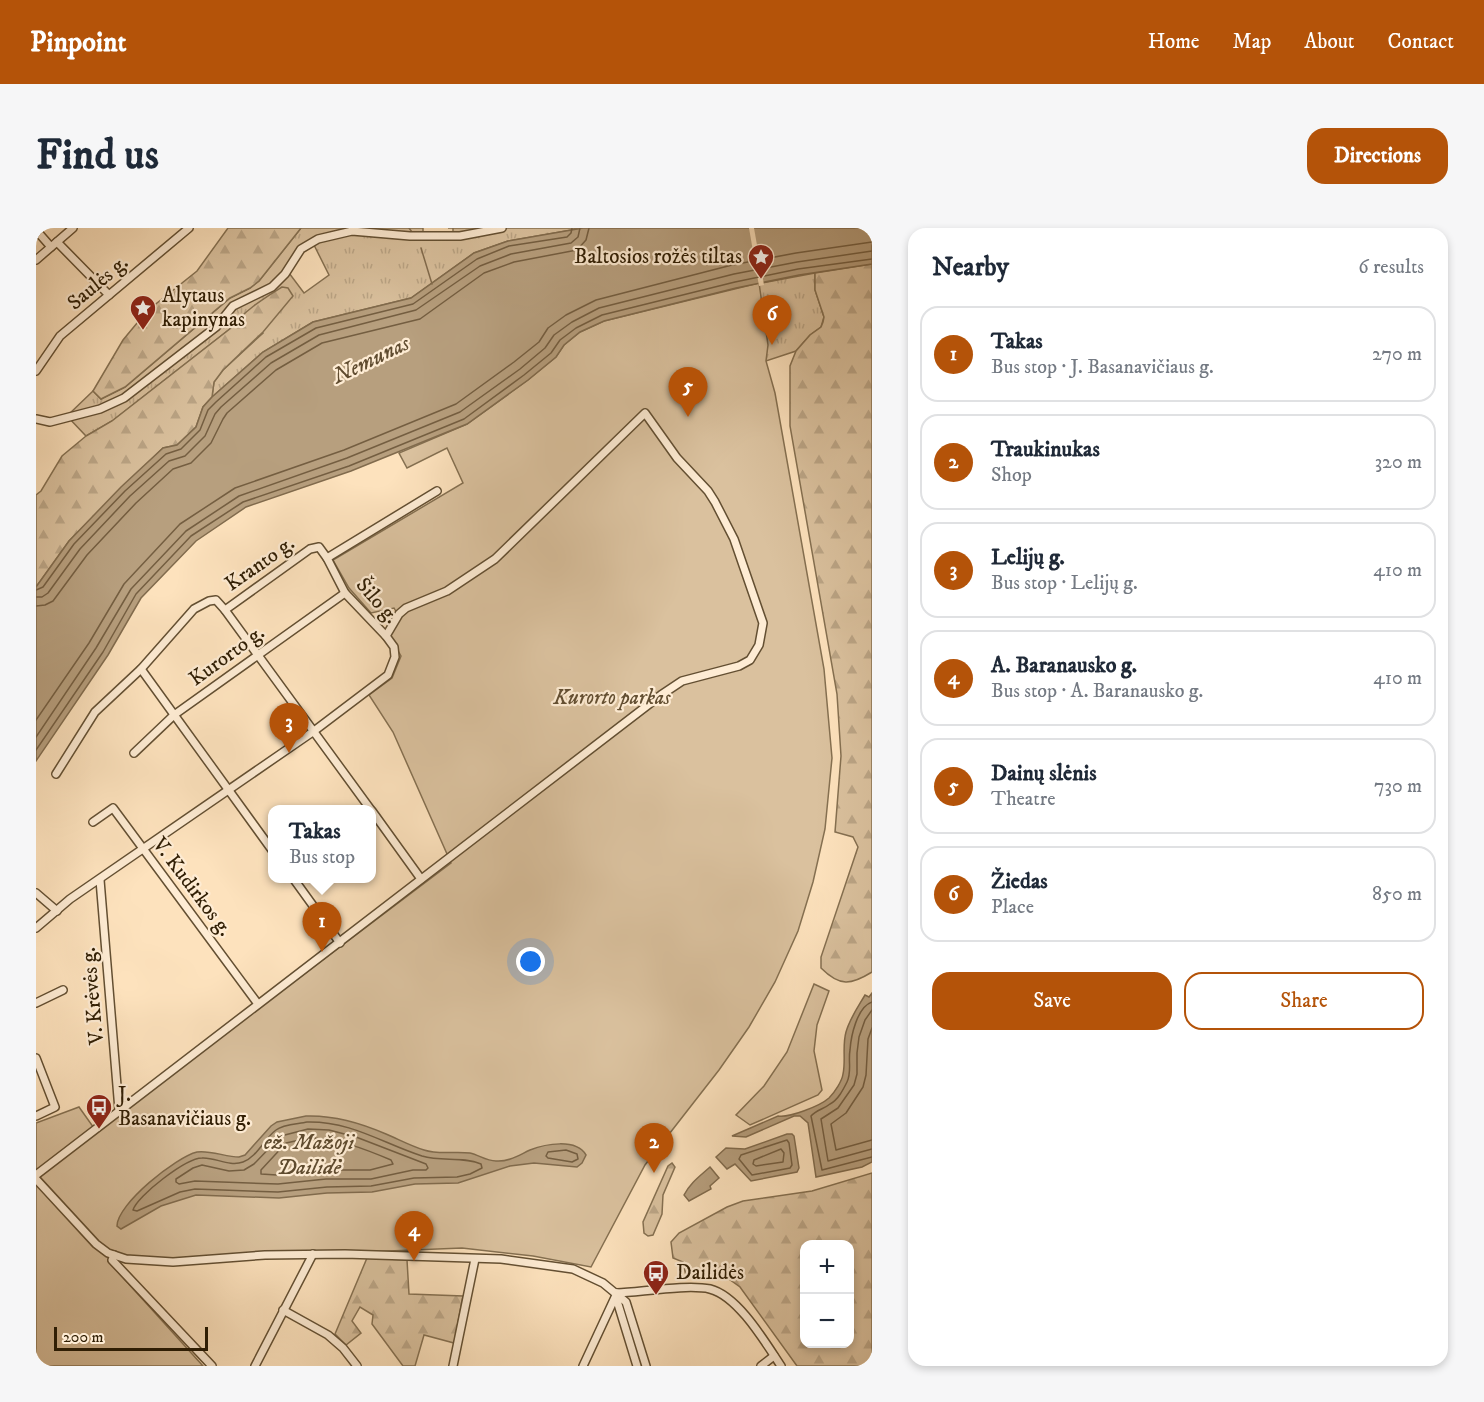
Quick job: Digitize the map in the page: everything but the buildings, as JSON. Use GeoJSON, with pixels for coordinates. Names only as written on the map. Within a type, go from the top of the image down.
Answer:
{"type":"FeatureCollection","features":[{"type":"Feature","properties":{"kind":"street"},"geometry":{"type":"LineString","coordinates":[[36,260],[73,228]]}},
{"type":"Feature","properties":{"kind":"street","name":"Saulės g."},"geometry":{"type":"LineString","coordinates":[[36,371],[55,341],[189,228]]}},
{"type":"Feature","properties":{"kind":"street"},"geometry":{"type":"LineString","coordinates":[[36,419],[50,422],[100,409],[124,398],[216,327],[233,306],[272,287],[285,274],[301,249],[318,239],[352,231],[410,236],[460,236],[502,228]]}},
{"type":"Feature","properties":{"kind":"street"},"geometry":{"type":"LineString","coordinates":[[36,230],[109,295]]}},
{"type":"Feature","properties":{"kind":"street"},"geometry":{"type":"LineString","coordinates":[[386,636],[399,614],[406,608],[447,591],[495,559],[645,412],[677,459],[708,491],[715,502],[734,539],[763,623],[759,645],[750,660],[739,666],[682,681],[661,695],[119,1110],[36,1177],[96,1244],[108,1253],[138,1260],[173,1262],[313,1254],[501,1259],[573,1269],[603,1283],[626,1302],[646,1366]]}},
{"type":"Feature","properties":{"kind":"street","name":"Kranto g."},"geometry":{"type":"LineString","coordinates":[[56,774],[95,712],[141,669],[194,609],[216,600],[225,610],[310,549],[319,547],[327,558],[437,491]]}},
{"type":"Feature","properties":{"kind":"street","name":"Šilo g."},"geometry":{"type":"LineString","coordinates":[[314,732],[383,680],[392,667],[395,657],[394,647],[345,592],[327,558]]}},
{"type":"Feature","properties":{"kind":"street","name":"Kurorto g."},"geometry":{"type":"LineString","coordinates":[[134,753],[174,715],[345,592]]}},
{"type":"Feature","properties":{"kind":"street"},"geometry":{"type":"LineString","coordinates":[[225,610],[367,805]]}},
{"type":"Feature","properties":{"kind":"street"},"geometry":{"type":"LineString","coordinates":[[141,669],[268,843]]}},
{"type":"Feature","properties":{"kind":"street"},"geometry":{"type":"LineString","coordinates":[[36,928],[70,899],[314,732]]}},
{"type":"Feature","properties":{"kind":"street","name":"V. Kudirkos g."},"geometry":{"type":"LineString","coordinates":[[93,822],[113,808],[258,1004]]}},
{"type":"Feature","properties":{"kind":"street"},"geometry":{"type":"LineString","coordinates":[[376,817],[421,879]]}},
{"type":"Feature","properties":{"kind":"street","name":"V. Krėvės g."},"geometry":{"type":"LineString","coordinates":[[100,880],[119,1110]]}},
{"type":"Feature","properties":{"kind":"street"},"geometry":{"type":"LineString","coordinates":[[296,883],[340,942]]}},
{"type":"Feature","properties":{"kind":"street"},"geometry":{"type":"LineString","coordinates":[[36,893],[57,911]]}},
{"type":"Feature","properties":{"kind":"street"},"geometry":{"type":"LineString","coordinates":[[36,1003],[63,990]]}},
{"type":"Feature","properties":{"kind":"street"},"geometry":{"type":"LineString","coordinates":[[36,1058],[54,1107],[36,1116]]}},
{"type":"Feature","properties":{"kind":"street"},"geometry":{"type":"LineString","coordinates":[[255,1366],[313,1254]]}},
{"type":"Feature","properties":{"kind":"street"},"geometry":{"type":"LineString","coordinates":[[114,1255],[112,1260],[212,1366]]}},
{"type":"Feature","properties":{"kind":"street"},"geometry":{"type":"LineString","coordinates":[[453,1366],[476,1259]]}},
{"type":"Feature","properties":{"kind":"street"},"geometry":{"type":"LineString","coordinates":[[617,1293],[692,1288],[709,1289],[719,1293],[737,1305],[781,1366]]}},
{"type":"Feature","properties":{"kind":"street"},"geometry":{"type":"LineString","coordinates":[[583,1366],[617,1293]]}},
{"type":"Feature","properties":{"kind":"street"},"geometry":{"type":"LineString","coordinates":[[617,1293],[618,1304],[637,1366]]}},
{"type":"Feature","properties":{"kind":"street"},"geometry":{"type":"LineString","coordinates":[[283,1310],[328,1335],[343,1348],[357,1366]]}},
{"type":"Feature","properties":{"kind":"street"},"geometry":{"type":"LineString","coordinates":[[761,1366],[774,1356]]}},
{"type":"Feature","properties":{"kind":"green space"},"geometry":{"type":"Polygon","coordinates":[[[228,228],[301,228],[259,281],[230,298],[125,387],[101,399],[93,391],[123,340],[147,311],[197,271],[228,228]]]}},
{"type":"Feature","properties":{"kind":"green space"},"geometry":{"type":"Polygon","coordinates":[[[301,228],[423,228],[423,232],[453,233],[453,228],[583,228],[508,241],[474,253],[411,298],[313,322],[263,352],[212,397],[214,382],[223,370],[263,333],[239,318],[231,328],[112,421],[86,436],[67,416],[93,391],[101,399],[125,387],[230,298],[259,281],[301,228]],[[314,245],[300,255],[289,273],[304,293],[329,275],[314,245]]]}},
{"type":"Feature","properties":{"kind":"green space"},"geometry":{"type":"Polygon","coordinates":[[[872,264],[872,972],[858,980],[846,982],[834,978],[821,968],[821,957],[858,847],[853,837],[835,832],[841,756],[837,694],[790,426],[790,366],[796,351],[810,335],[821,327],[823,322],[824,317],[815,290],[815,273],[872,264]]]}},
{"type":"Feature","properties":{"kind":"green space"},"geometry":{"type":"Polygon","coordinates":[[[815,273],[815,290],[824,317],[821,327],[810,335],[796,351],[766,361],[686,301],[736,288],[815,273]]]}},
{"type":"Feature","properties":{"kind":"green space","name":"Kurorto parkas"},"geometry":{"type":"Polygon","coordinates":[[[759,283],[768,345],[766,361],[775,393],[824,669],[832,758],[825,829],[813,882],[798,931],[775,982],[749,1027],[719,1070],[645,1165],[591,1267],[533,1256],[462,1248],[168,1260],[116,1254],[108,1261],[203,1366],[36,1366],[36,1123],[79,1107],[96,1131],[451,863],[393,732],[369,695],[392,678],[401,656],[389,635],[398,615],[394,608],[371,613],[349,588],[333,560],[463,483],[447,448],[407,468],[399,453],[467,424],[528,380],[556,357],[564,345],[580,332],[604,321],[759,283]]]}},
{"type":"Feature","properties":{"kind":"green space"},"geometry":{"type":"Polygon","coordinates":[[[282,287],[288,288],[293,296],[263,332],[223,370],[214,382],[212,397],[203,407],[196,427],[177,445],[163,448],[69,541],[36,587],[36,495],[41,491],[62,456],[86,436],[112,421],[231,328],[255,305],[282,287]]]}},
{"type":"Feature","properties":{"kind":"green space"},"geometry":{"type":"Polygon","coordinates":[[[814,984],[829,991],[817,1025],[814,1051],[822,1090],[818,1095],[750,1125],[736,1115],[764,1086],[787,1052],[814,984]]]}},
{"type":"Feature","properties":{"kind":"green space"},"geometry":{"type":"Polygon","coordinates":[[[672,1163],[675,1167],[663,1195],[662,1214],[653,1235],[648,1236],[644,1233],[643,1222],[668,1166],[672,1163]]]}},
{"type":"Feature","properties":{"kind":"green space"},"geometry":{"type":"Polygon","coordinates":[[[872,1173],[872,1366],[797,1366],[740,1287],[726,1277],[686,1276],[683,1262],[673,1258],[671,1242],[679,1233],[743,1201],[812,1191],[872,1173]]]}},
{"type":"Feature","properties":{"kind":"green space"},"geometry":{"type":"Polygon","coordinates":[[[367,1258],[407,1260],[409,1294],[463,1296],[454,1343],[424,1335],[415,1366],[403,1366],[372,1324],[373,1315],[360,1307],[352,1321],[361,1333],[346,1345],[335,1334],[367,1258]]]}},
{"type":"Feature","properties":{"kind":"water","name":"Nemunas"},"geometry":{"type":"Polygon","coordinates":[[[583,228],[872,228],[872,264],[799,275],[736,288],[604,321],[580,332],[564,345],[556,357],[528,380],[467,424],[351,471],[246,507],[196,541],[141,598],[108,655],[36,761],[36,587],[69,541],[121,487],[163,448],[177,445],[196,427],[203,407],[212,397],[263,352],[313,322],[411,298],[474,253],[508,241],[583,228]]]}},
{"type":"Feature","properties":{"kind":"water"},"geometry":{"type":"Polygon","coordinates":[[[872,993],[872,1162],[862,1167],[816,1177],[808,1123],[800,1116],[794,1116],[746,1137],[732,1136],[778,1116],[804,1111],[829,1098],[842,1077],[845,1037],[850,1022],[865,995],[869,997],[872,993]]]}},
{"type":"Feature","properties":{"kind":"water","name":"ež. Mažoji Dailidė"},"geometry":{"type":"Polygon","coordinates":[[[306,1116],[337,1118],[377,1130],[414,1147],[441,1153],[470,1153],[492,1161],[514,1158],[530,1150],[552,1144],[575,1146],[586,1155],[577,1167],[534,1163],[510,1166],[458,1183],[415,1184],[372,1192],[327,1193],[279,1198],[196,1195],[161,1206],[121,1229],[117,1226],[120,1217],[137,1194],[162,1172],[188,1156],[197,1152],[234,1157],[245,1155],[277,1122],[306,1116]]]}},
{"type":"Feature","properties":{"kind":"water"},"geometry":{"type":"Polygon","coordinates":[[[787,1134],[794,1136],[799,1168],[797,1172],[751,1181],[735,1164],[727,1169],[716,1157],[726,1148],[745,1149],[787,1134]]]}},
{"type":"Feature","properties":{"kind":"water"},"geometry":{"type":"Polygon","coordinates":[[[710,1167],[719,1178],[710,1186],[711,1189],[689,1201],[684,1195],[686,1191],[710,1167]]]}},
{"type":"Feature","properties":{"kind":"pier"},"geometry":{"type":"Polygon","coordinates":[[[749,228],[754,228],[764,285],[759,286],[749,228]]]}},
{"type":"Feature","properties":{"kind":"waterway"},"geometry":{"type":"LineString","coordinates":[[409,228],[412,232]]}},
{"type":"Feature","properties":{"kind":"waterway"},"geometry":{"type":"LineString","coordinates":[[421,248],[432,284]]}},
{"type":"Feature","properties":{"kind":"place","name":"Baltosios rožės tiltas"},"geometry":{"type":"Point","coordinates":[761,280]}},
{"type":"Feature","properties":{"kind":"place","name":"Alytaus kapinynas"},"geometry":{"type":"Point","coordinates":[143,331]}},
{"type":"Feature","properties":{"kind":"place","name":"Žiedas"},"geometry":{"type":"Point","coordinates":[772,345]}},
{"type":"Feature","properties":{"kind":"place","name":"Dainų slėnis"},"geometry":{"type":"Point","coordinates":[688,417]}},
{"type":"Feature","properties":{"kind":"place","name":"Lelijų g."},"geometry":{"type":"Point","coordinates":[289,753]}},
{"type":"Feature","properties":{"kind":"place","name":"Takas"},"geometry":{"type":"Point","coordinates":[322,952]}},
{"type":"Feature","properties":{"kind":"place","name":"J. Basanavičiaus g."},"geometry":{"type":"Point","coordinates":[99,1130]}},
{"type":"Feature","properties":{"kind":"place","name":"Traukinukas"},"geometry":{"type":"Point","coordinates":[654,1173]}},
{"type":"Feature","properties":{"kind":"place","name":"A. Baranausko g."},"geometry":{"type":"Point","coordinates":[414,1261]}},
{"type":"Feature","properties":{"kind":"place","name":"Dailidės"},"geometry":{"type":"Point","coordinates":[656,1296]}}]}
